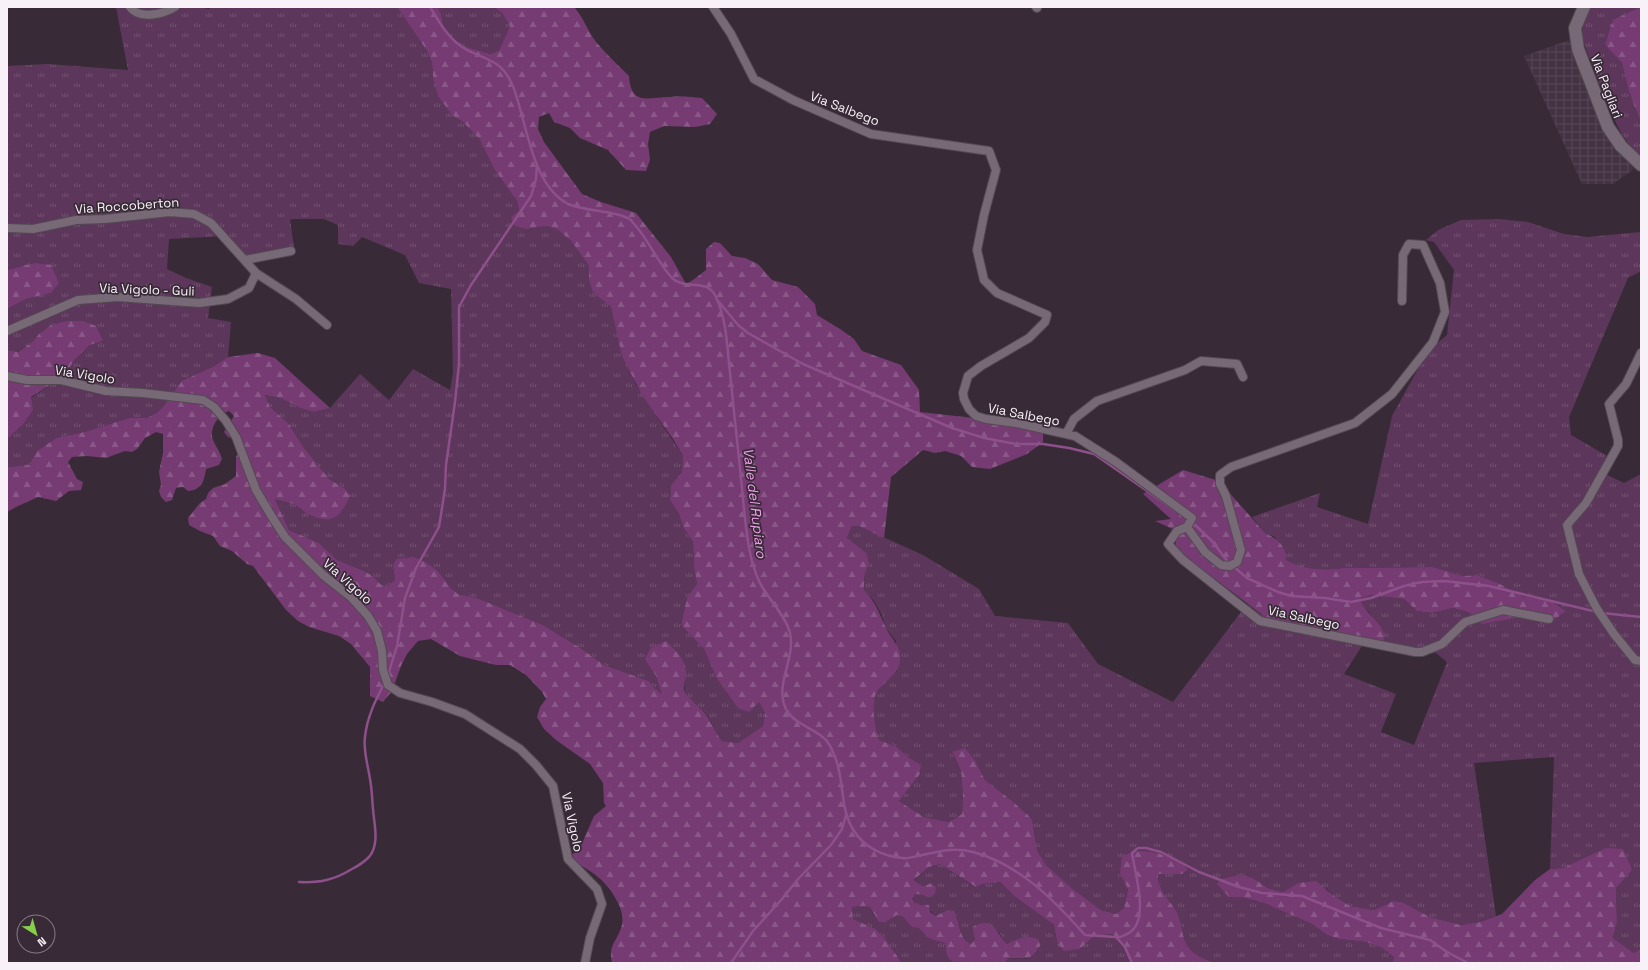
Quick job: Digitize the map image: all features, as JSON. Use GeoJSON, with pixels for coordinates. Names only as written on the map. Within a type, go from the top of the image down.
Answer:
{"type":"FeatureCollection","features":[{"type":"Feature","properties":{"kind":"street"},"geometry":{"type":"LineString","coordinates":[[130,7],[132,11],[145,15],[161,13],[175,7]]}},
{"type":"Feature","properties":{"kind":"street","name":"Via Salbego"},"geometry":{"type":"LineString","coordinates":[[713,7],[731,34],[754,79],[793,100],[871,134],[989,151],[996,170],[977,250],[984,280],[997,293],[1047,315],[1045,322],[1029,338],[981,366],[968,376],[963,393],[964,399],[976,416],[1075,436],[1116,462],[1192,518],[1187,527],[1177,531],[1168,544],[1183,560],[1260,621],[1415,652],[1422,652],[1442,644],[1465,622],[1503,610],[1549,619]]}},
{"type":"Feature","properties":{"kind":"street","name":"Via Pagliari"},"geometry":{"type":"LineString","coordinates":[[1584,7],[1575,28],[1578,49],[1608,127],[1621,146],[1641,165]]}},
{"type":"Feature","properties":{"kind":"street","name":"Via Roccoberton"},"geometry":{"type":"LineString","coordinates":[[7,228],[33,229],[76,220],[105,219],[170,212],[194,214],[211,223],[256,273],[296,299],[327,326]]}},
{"type":"Feature","properties":{"kind":"street"},"geometry":{"type":"LineString","coordinates":[[1187,527],[1205,552],[1221,565],[1234,564],[1241,550],[1228,501],[1220,484],[1220,475],[1231,467],[1355,423],[1392,394],[1433,342],[1445,312],[1440,283],[1423,245],[1409,244],[1403,255],[1402,301]]}},
{"type":"Feature","properties":{"kind":"street"},"geometry":{"type":"LineString","coordinates":[[245,260],[290,251]]}},
{"type":"Feature","properties":{"kind":"street","name":"Via Vigolo - Guli"},"geometry":{"type":"LineString","coordinates":[[7,331],[78,300],[118,297],[199,303],[228,299],[249,288],[256,273]]}},
{"type":"Feature","properties":{"kind":"street"},"geometry":{"type":"LineString","coordinates":[[1641,353],[1626,384],[1609,404],[1618,440],[1618,446],[1586,503],[1567,525],[1579,574],[1597,609],[1635,660],[1641,661]]}},
{"type":"Feature","properties":{"kind":"street"},"geometry":{"type":"LineString","coordinates":[[1066,434],[1074,420],[1097,400],[1185,370],[1201,361],[1237,364],[1243,377]]}},
{"type":"Feature","properties":{"kind":"street","name":"Via Vigolo"},"geometry":{"type":"LineString","coordinates":[[10,377],[27,380],[61,380],[106,391],[143,393],[203,400],[214,407],[226,421],[236,437],[256,490],[285,537],[323,575],[351,597],[368,616],[377,631],[382,650],[383,670],[388,685],[400,693],[432,702],[465,714],[520,749],[536,765],[553,786],[568,859],[575,869],[597,889],[602,904],[590,938],[585,963]]}},
{"type":"Feature","properties":{"kind":"shaded area"},"geometry":{"type":"Polygon","coordinates":[[[1569,40],[1594,107],[1611,141],[1634,169],[1613,184],[1582,184],[1524,56],[1569,40]]]}},
{"type":"Feature","properties":{"kind":"green space"},"geometry":{"type":"Polygon","coordinates":[[[116,7],[197,7],[209,9],[211,7],[397,7],[427,51],[432,63],[433,78],[452,115],[464,123],[480,140],[494,169],[517,201],[519,211],[527,229],[547,226],[558,230],[571,241],[589,266],[589,280],[603,300],[611,307],[616,328],[636,385],[683,456],[682,472],[671,485],[670,500],[679,514],[683,527],[693,542],[694,568],[697,584],[687,597],[681,625],[704,649],[716,677],[759,702],[765,713],[763,726],[738,743],[722,741],[704,711],[687,695],[684,683],[686,674],[646,659],[656,676],[663,695],[654,688],[649,681],[604,665],[579,647],[543,625],[477,598],[458,594],[450,587],[438,571],[426,562],[414,557],[393,567],[395,580],[387,586],[380,584],[373,576],[362,570],[337,560],[319,543],[289,530],[275,499],[294,504],[305,512],[344,488],[329,479],[304,448],[288,423],[270,407],[265,395],[281,398],[300,408],[314,412],[330,408],[360,374],[389,400],[413,369],[450,390],[453,373],[451,289],[419,283],[405,255],[362,237],[353,246],[338,244],[338,225],[324,219],[290,219],[294,247],[249,258],[225,236],[169,239],[167,269],[186,278],[212,287],[208,318],[231,322],[228,357],[214,366],[183,381],[163,407],[147,418],[129,418],[84,432],[56,438],[37,451],[29,465],[7,467],[7,439],[31,398],[65,375],[75,359],[90,345],[103,341],[83,321],[66,321],[51,325],[40,333],[32,342],[17,352],[7,350],[7,309],[26,299],[50,293],[34,263],[7,270],[7,66],[47,64],[128,70],[116,7]]]}},
{"type":"Feature","properties":{"kind":"green space"},"geometry":{"type":"Polygon","coordinates":[[[397,7],[438,7],[444,30],[457,44],[490,54],[499,51],[510,26],[502,13],[494,7],[574,7],[596,42],[629,76],[630,86],[637,96],[648,99],[678,97],[702,98],[717,114],[710,124],[695,127],[664,126],[650,132],[648,144],[650,160],[646,171],[626,170],[608,150],[580,138],[570,128],[554,122],[549,113],[539,117],[538,129],[544,142],[582,194],[601,202],[636,213],[671,257],[686,284],[706,270],[706,249],[714,242],[720,243],[732,256],[745,258],[758,264],[772,280],[798,287],[815,304],[817,315],[854,339],[862,351],[901,365],[919,390],[920,412],[991,420],[1014,417],[1028,419],[1043,431],[1043,442],[1027,454],[990,469],[972,467],[961,456],[945,451],[935,453],[923,450],[891,477],[884,538],[859,526],[852,526],[847,538],[866,553],[869,563],[864,577],[864,590],[876,607],[897,646],[900,657],[900,663],[897,670],[878,690],[874,701],[874,715],[879,740],[896,746],[908,757],[921,765],[920,774],[899,801],[924,817],[949,822],[962,814],[963,796],[961,771],[952,752],[965,748],[976,762],[985,780],[1011,800],[1032,819],[1037,850],[1046,865],[1075,891],[1101,910],[1116,914],[1124,908],[1128,889],[1120,874],[1122,856],[1134,852],[1147,851],[1163,855],[1178,862],[1188,870],[1182,874],[1158,874],[1160,885],[1164,894],[1177,912],[1185,942],[1193,952],[1216,963],[1130,963],[1121,943],[1113,934],[1094,936],[1080,949],[1064,951],[1057,942],[1054,925],[1014,896],[1000,882],[983,884],[976,887],[940,864],[929,867],[914,880],[919,885],[925,886],[931,883],[936,887],[935,894],[929,896],[916,894],[912,899],[916,904],[929,905],[930,912],[936,916],[947,910],[954,911],[961,933],[971,944],[975,939],[972,927],[985,923],[993,927],[1007,944],[1026,937],[1038,939],[1040,945],[1033,955],[1026,958],[1008,958],[1005,963],[955,963],[948,957],[945,943],[927,937],[919,928],[912,927],[903,917],[897,915],[885,922],[879,922],[869,906],[852,907],[853,919],[876,929],[886,940],[902,963],[612,963],[611,952],[613,944],[622,925],[622,914],[619,905],[604,882],[568,858],[580,848],[594,816],[606,806],[604,803],[603,783],[590,764],[556,740],[544,729],[537,717],[540,707],[546,699],[542,692],[526,675],[510,665],[496,665],[460,656],[431,639],[418,641],[407,654],[392,691],[383,702],[370,696],[370,667],[351,644],[339,636],[309,627],[298,621],[286,610],[253,566],[247,564],[232,551],[220,546],[213,536],[189,525],[188,518],[200,503],[206,499],[208,493],[213,488],[225,484],[236,476],[236,457],[239,451],[234,439],[228,437],[224,432],[234,416],[229,411],[222,414],[217,420],[212,432],[213,439],[222,459],[219,465],[206,469],[202,484],[196,489],[188,491],[183,487],[176,488],[172,500],[166,502],[161,497],[159,491],[161,485],[159,472],[163,453],[163,434],[156,432],[145,438],[137,449],[132,452],[125,451],[106,458],[87,456],[72,457],[68,462],[77,479],[83,482],[81,490],[69,491],[56,501],[38,497],[7,512],[7,467],[29,465],[37,451],[56,438],[84,432],[129,418],[147,418],[163,407],[182,381],[214,366],[228,357],[258,353],[275,358],[330,408],[314,412],[300,408],[281,398],[265,395],[270,407],[288,423],[304,448],[329,479],[344,488],[350,496],[338,515],[328,519],[315,517],[293,504],[275,499],[289,530],[319,543],[337,560],[362,570],[373,576],[380,584],[387,586],[395,580],[393,567],[396,559],[414,557],[426,562],[438,571],[450,587],[458,594],[477,598],[543,625],[579,647],[604,665],[649,681],[654,688],[662,694],[656,676],[645,659],[651,648],[666,641],[680,656],[685,665],[685,692],[688,697],[702,710],[722,741],[738,743],[763,726],[765,713],[759,702],[749,712],[738,708],[716,677],[704,649],[681,625],[687,597],[697,584],[694,568],[693,542],[683,527],[679,514],[670,500],[671,485],[682,472],[683,456],[642,395],[622,356],[611,307],[593,292],[589,280],[589,266],[571,241],[558,230],[547,226],[527,229],[515,226],[511,217],[519,211],[517,201],[494,169],[480,140],[464,123],[452,115],[438,96],[433,78],[432,63],[427,51],[397,7]]]}},
{"type":"Feature","properties":{"kind":"green space"},"geometry":{"type":"Polygon","coordinates":[[[438,7],[494,7],[502,13],[510,26],[499,52],[490,54],[457,44],[444,30],[438,7]]]}},
{"type":"Feature","properties":{"kind":"green space"},"geometry":{"type":"Polygon","coordinates":[[[1590,7],[1640,7],[1605,45],[1622,63],[1629,92],[1641,122],[1641,151],[1639,156],[1622,135],[1606,102],[1582,38],[1583,22],[1590,7]]]}},
{"type":"Feature","properties":{"kind":"green space"},"geometry":{"type":"Polygon","coordinates":[[[1641,7],[1641,122],[1629,92],[1622,63],[1605,45],[1613,20],[1641,7]]]}},
{"type":"Feature","properties":{"kind":"green space"},"geometry":{"type":"Polygon","coordinates":[[[1499,219],[1528,222],[1564,234],[1587,237],[1641,232],[1641,271],[1628,278],[1569,417],[1571,435],[1609,457],[1601,472],[1624,483],[1641,474],[1641,948],[1634,953],[1613,938],[1617,921],[1616,888],[1631,870],[1575,863],[1563,868],[1550,869],[1554,757],[1474,763],[1496,916],[1480,922],[1461,925],[1430,917],[1402,902],[1393,901],[1374,910],[1350,906],[1334,896],[1327,889],[1298,883],[1283,892],[1268,888],[1253,878],[1229,897],[1241,897],[1264,903],[1312,924],[1327,935],[1339,939],[1366,942],[1382,948],[1394,957],[1392,963],[1216,963],[1202,958],[1196,955],[1185,942],[1177,912],[1164,894],[1158,879],[1158,874],[1182,874],[1188,870],[1120,874],[1128,889],[1124,908],[1116,914],[1101,910],[1075,892],[1046,865],[1037,850],[1032,819],[1011,800],[985,780],[976,762],[952,753],[961,771],[963,796],[962,814],[949,822],[924,817],[899,801],[920,774],[921,766],[896,746],[879,740],[877,735],[874,716],[875,696],[881,686],[897,671],[896,641],[885,627],[882,615],[874,601],[864,590],[864,577],[869,563],[847,538],[852,526],[859,526],[923,555],[979,589],[995,616],[1068,623],[1098,664],[1173,702],[1247,604],[1268,619],[1365,641],[1344,674],[1396,694],[1381,732],[1414,745],[1447,662],[1436,653],[1415,652],[1383,645],[1370,613],[1362,606],[1359,598],[1372,595],[1404,599],[1417,611],[1432,613],[1453,608],[1470,612],[1482,623],[1526,616],[1549,624],[1566,611],[1551,601],[1522,596],[1498,583],[1477,575],[1463,576],[1433,567],[1342,568],[1313,570],[1298,567],[1291,564],[1284,558],[1275,537],[1265,533],[1252,517],[1320,493],[1317,507],[1368,524],[1392,416],[1428,351],[1447,335],[1454,270],[1434,242],[1426,240],[1438,230],[1461,220],[1499,219]]]}},
{"type":"Feature","properties":{"kind":"green space"},"geometry":{"type":"Polygon","coordinates":[[[34,263],[51,265],[59,283],[51,293],[26,299],[7,309],[7,270],[34,263]]]}},
{"type":"Feature","properties":{"kind":"green space"},"geometry":{"type":"Polygon","coordinates":[[[66,321],[83,321],[96,326],[103,341],[90,345],[75,359],[65,375],[31,397],[33,410],[23,424],[7,439],[7,350],[18,352],[51,325],[66,321]]]}},
{"type":"Feature","properties":{"kind":"green space"},"geometry":{"type":"Polygon","coordinates":[[[1183,470],[1219,481],[1265,533],[1277,540],[1283,547],[1286,560],[1300,566],[1313,569],[1433,567],[1463,576],[1477,575],[1498,583],[1522,596],[1551,601],[1566,611],[1549,624],[1538,622],[1526,616],[1482,624],[1469,612],[1453,608],[1432,613],[1417,611],[1404,599],[1372,595],[1360,598],[1364,607],[1382,630],[1384,635],[1383,645],[1268,619],[1175,549],[1177,531],[1155,521],[1171,519],[1143,494],[1183,470]]]}},
{"type":"Feature","properties":{"kind":"green space"},"geometry":{"type":"Polygon","coordinates":[[[1606,848],[1623,849],[1632,870],[1616,888],[1617,921],[1613,938],[1634,953],[1641,948],[1641,963],[1392,963],[1394,957],[1382,948],[1366,942],[1339,939],[1327,935],[1312,924],[1264,903],[1241,897],[1229,897],[1217,884],[1222,879],[1239,875],[1253,878],[1268,888],[1283,892],[1298,883],[1316,881],[1334,896],[1350,906],[1374,910],[1393,901],[1402,902],[1430,917],[1461,925],[1480,922],[1502,914],[1535,880],[1550,869],[1563,868],[1606,848]]]}},
{"type":"Feature","properties":{"kind":"green space"},"geometry":{"type":"Polygon","coordinates":[[[940,864],[976,887],[983,884],[1000,882],[1014,896],[1054,925],[1057,942],[1080,949],[1094,936],[1113,934],[1121,943],[1130,963],[1005,963],[1008,958],[1027,959],[1037,951],[1019,939],[1007,944],[996,930],[983,924],[972,927],[975,939],[971,944],[965,939],[961,932],[957,917],[947,910],[936,916],[923,904],[916,904],[912,899],[916,894],[923,895],[925,886],[919,885],[914,881],[929,867],[940,864]]]}},
{"type":"Feature","properties":{"kind":"green space"},"geometry":{"type":"Polygon","coordinates":[[[869,906],[875,917],[891,918],[897,915],[903,917],[912,927],[919,927],[927,937],[945,943],[948,957],[955,963],[902,963],[886,940],[876,929],[853,919],[852,907],[869,906]]]}},
{"type":"Feature","properties":{"kind":"waterway","name":"Valle del Rupiaro"},"geometry":{"type":"LineString","coordinates":[[430,7],[444,28],[457,43],[469,51],[490,60],[507,75],[517,98],[531,150],[545,182],[555,195],[575,207],[617,214],[631,220],[672,278],[683,284],[707,287],[716,297],[720,306],[726,334],[749,550],[760,583],[785,620],[790,633],[790,652],[782,691],[783,700],[786,709],[794,719],[816,732],[826,740],[830,746],[838,766],[846,813],[849,822],[858,837],[875,850],[889,856],[908,858],[941,851],[960,850],[973,852],[1006,865],[1035,885],[1061,909],[1085,935],[1116,937],[1125,947],[1132,963]]}},
{"type":"Feature","properties":{"kind":"waterway"},"geometry":{"type":"LineString","coordinates":[[387,678],[397,646],[405,598],[416,568],[439,527],[445,489],[446,465],[459,364],[459,307],[471,285],[531,196],[536,179],[537,165]]}},
{"type":"Feature","properties":{"kind":"waterway"},"geometry":{"type":"LineString","coordinates":[[719,302],[738,325],[748,333],[803,364],[952,428],[984,438],[1016,444],[1043,444],[1094,454],[1176,511]]}},
{"type":"Feature","properties":{"kind":"waterway"},"geometry":{"type":"LineString","coordinates":[[1192,522],[1212,541],[1228,562],[1247,578],[1278,592],[1291,596],[1325,598],[1351,602],[1371,598],[1404,586],[1422,582],[1444,581],[1489,586],[1597,612]]}},
{"type":"Feature","properties":{"kind":"waterway"},"geometry":{"type":"LineString","coordinates":[[1602,613],[1641,617]]}},
{"type":"Feature","properties":{"kind":"waterway"},"geometry":{"type":"LineString","coordinates":[[299,882],[314,882],[339,876],[361,864],[372,852],[375,840],[375,827],[371,786],[365,753],[365,742],[366,730],[370,715],[385,682]]}},
{"type":"Feature","properties":{"kind":"waterway"},"geometry":{"type":"LineString","coordinates":[[731,963],[753,931],[799,878],[831,845],[842,829],[846,815]]}},
{"type":"Feature","properties":{"kind":"waterway"},"geometry":{"type":"LineString","coordinates":[[1116,937],[1127,934],[1134,928],[1138,920],[1140,897],[1132,853],[1138,848],[1146,848],[1161,852],[1199,872],[1239,887],[1262,893],[1302,896],[1381,928],[1430,940],[1447,952],[1468,963]]}}]}
